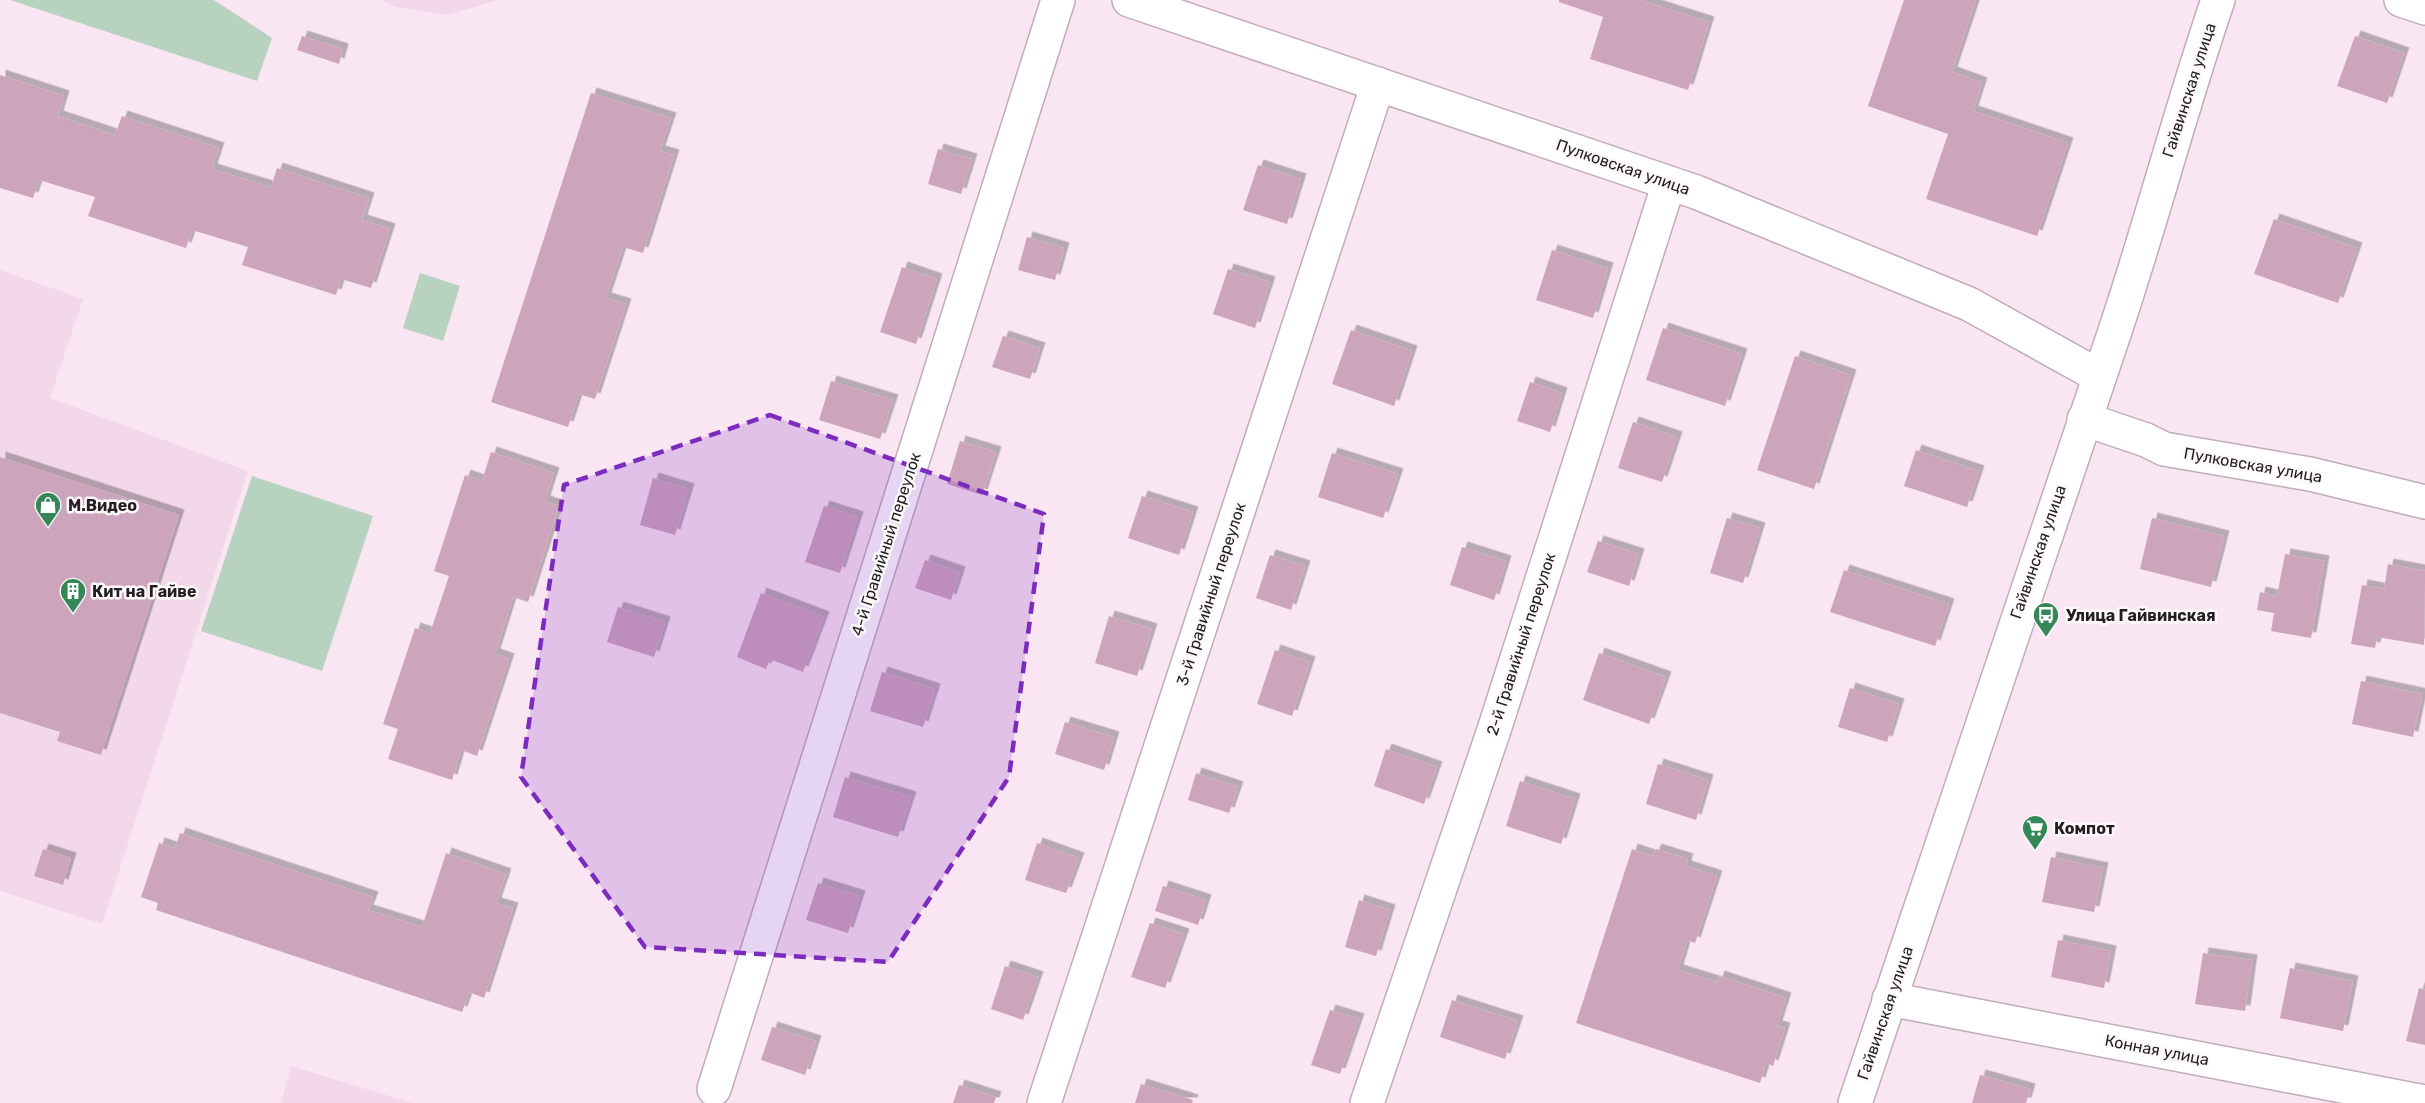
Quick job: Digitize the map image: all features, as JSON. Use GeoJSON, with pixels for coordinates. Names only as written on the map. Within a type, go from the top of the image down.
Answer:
{"type":"FeatureCollection","features":[{"type":"Feature","properties":{"kind":"street","name":"4-й Гравийный переулок"},"geometry":{"type":"LineString","coordinates":[[714,1089],[1058,0]]}},
{"type":"Feature","properties":{"kind":"street","name":"Пулковская улица"},"geometry":{"type":"LineString","coordinates":[[1129,0],[1669,183],[1969,304],[2099,376]]}},
{"type":"Feature","properties":{"kind":"street","name":"Гайвинская улица"},"geometry":{"type":"LineString","coordinates":[[1855,1103],[2099,376],[2181,108],[2218,0]]}},
{"type":"Feature","properties":{"kind":"street"},"geometry":{"type":"LineString","coordinates":[[2401,0],[2425,8]]}},
{"type":"Feature","properties":{"kind":"street","name":"3-й Гравийный переулок"},"geometry":{"type":"LineString","coordinates":[[1044,1103],[1378,84]]}},
{"type":"Feature","properties":{"kind":"street","name":"2-й Гравийный переулок"},"geometry":{"type":"LineString","coordinates":[[1367,1103],[1494,730],[1669,183]]}},
{"type":"Feature","properties":{"kind":"street","name":"Пулковская улица"},"geometry":{"type":"LineString","coordinates":[[2084,418],[2146,440],[2164,449],[2310,474],[2425,502]]}},
{"type":"Feature","properties":{"kind":"street","name":"Конная улица"},"geometry":{"type":"LineString","coordinates":[[1889,999],[2393,1099],[2425,1102]]}},
{"type":"Feature","properties":{"kind":"highlighted area"},"geometry":{"type":"Polygon","coordinates":[[[770,415],[1044,514],[1009,777],[888,962],[645,947],[521,777],[564,485],[770,415]]]}},
{"type":"Feature","properties":{"kind":"shaded area"},"geometry":{"type":"Polygon","coordinates":[[[381,0],[498,0],[448,15],[396,7],[381,0]]]}},
{"type":"Feature","properties":{"kind":"shaded area"},"geometry":{"type":"Polygon","coordinates":[[[0,270],[83,299],[50,398],[248,471],[102,924],[0,891],[0,270]]]}},
{"type":"Feature","properties":{"kind":"shaded area"},"geometry":{"type":"Polygon","coordinates":[[[291,1066],[412,1103],[281,1103],[291,1066]]]}},
{"type":"Feature","properties":{"kind":"green space"},"geometry":{"type":"Polygon","coordinates":[[[10,0],[214,0],[272,38],[257,81],[10,0]]]}},
{"type":"Feature","properties":{"kind":"green space"},"geometry":{"type":"Polygon","coordinates":[[[420,273],[460,286],[443,341],[403,328],[420,273]]]}},
{"type":"Feature","properties":{"kind":"green space"},"geometry":{"type":"Polygon","coordinates":[[[252,476],[373,516],[322,671],[201,631],[252,476]]]}},
{"type":"Feature","properties":{"kind":"building"},"geometry":{"type":"Polygon","coordinates":[[[1559,0],[1640,0],[1709,22],[1688,90],[1590,59],[1603,17],[1559,2],[1559,0]]]}},
{"type":"Feature","properties":{"kind":"building"},"geometry":{"type":"Polygon","coordinates":[[[1904,0],[1976,0],[1952,72],[1982,83],[1973,111],[2068,143],[2037,236],[1926,199],[1948,134],[1868,106],[1904,0]]]}},
{"type":"Feature","properties":{"kind":"building"},"geometry":{"type":"Polygon","coordinates":[[[302,36],[343,49],[339,64],[297,50],[302,36]]]}},
{"type":"Feature","properties":{"kind":"building"},"geometry":{"type":"Polygon","coordinates":[[[2355,36],[2404,53],[2387,103],[2337,86],[2355,36]]]}},
{"type":"Feature","properties":{"kind":"building"},"geometry":{"type":"Polygon","coordinates":[[[0,75],[64,96],[58,116],[115,135],[122,116],[219,148],[212,169],[271,187],[277,168],[369,198],[362,220],[390,229],[371,288],[341,279],[336,295],[242,265],[248,247],[192,230],[186,248],[88,216],[95,197],[39,180],[33,198],[0,188],[0,75]]]}},
{"type":"Feature","properties":{"kind":"building"},"geometry":{"type":"Polygon","coordinates":[[[591,93],[671,118],[660,151],[674,155],[643,253],[623,247],[606,298],[626,304],[595,399],[579,394],[568,427],[491,402],[591,93]]]}},
{"type":"Feature","properties":{"kind":"building"},"geometry":{"type":"Polygon","coordinates":[[[938,149],[972,159],[961,194],[928,184],[938,149]]]}},
{"type":"Feature","properties":{"kind":"building"},"geometry":{"type":"Polygon","coordinates":[[[1258,165],[1301,179],[1287,224],[1243,210],[1258,165]]]}},
{"type":"Feature","properties":{"kind":"building"},"geometry":{"type":"Polygon","coordinates":[[[2274,219],[2357,248],[2338,303],[2254,274],[2274,219]]]}},
{"type":"Feature","properties":{"kind":"building"},"geometry":{"type":"Polygon","coordinates":[[[1027,237],[1064,248],[1055,280],[1018,270],[1027,237]]]}},
{"type":"Feature","properties":{"kind":"building"},"geometry":{"type":"Polygon","coordinates":[[[1552,250],[1608,268],[1593,318],[1536,300],[1552,250]]]}},
{"type":"Feature","properties":{"kind":"building"},"geometry":{"type":"Polygon","coordinates":[[[902,267],[937,279],[916,344],[880,332],[902,267]]]}},
{"type":"Feature","properties":{"kind":"building"},"geometry":{"type":"Polygon","coordinates":[[[1228,269],[1270,282],[1255,328],[1213,314],[1228,269]]]}},
{"type":"Feature","properties":{"kind":"building"},"geometry":{"type":"Polygon","coordinates":[[[1663,328],[1742,354],[1725,406],[1646,380],[1663,328]]]}},
{"type":"Feature","properties":{"kind":"building"},"geometry":{"type":"Polygon","coordinates":[[[1351,330],[1412,351],[1394,406],[1332,384],[1351,330]]]}},
{"type":"Feature","properties":{"kind":"building"},"geometry":{"type":"Polygon","coordinates":[[[1003,336],[1040,348],[1030,379],[992,367],[1003,336]]]}},
{"type":"Feature","properties":{"kind":"building"},"geometry":{"type":"Polygon","coordinates":[[[1795,356],[1851,375],[1814,489],[1757,470],[1795,356]]]}},
{"type":"Feature","properties":{"kind":"building"},"geometry":{"type":"Polygon","coordinates":[[[831,381],[893,400],[880,439],[819,420],[831,381]]]}},
{"type":"Feature","properties":{"kind":"building"},"geometry":{"type":"Polygon","coordinates":[[[1530,382],[1562,393],[1550,432],[1517,421],[1530,382]]]}},
{"type":"Feature","properties":{"kind":"building"},"geometry":{"type":"Polygon","coordinates":[[[1633,422],[1677,437],[1662,482],[1618,468],[1633,422]]]}},
{"type":"Feature","properties":{"kind":"building"},"geometry":{"type":"Polygon","coordinates":[[[960,441],[996,452],[982,495],[947,484],[960,441]]]}},
{"type":"Feature","properties":{"kind":"building"},"geometry":{"type":"Polygon","coordinates":[[[1916,450],[1979,471],[1967,507],[1904,486],[1916,450]]]}},
{"type":"Feature","properties":{"kind":"building"},"geometry":{"type":"Polygon","coordinates":[[[491,452],[554,473],[545,501],[559,506],[528,602],[513,597],[495,654],[509,659],[477,756],[461,750],[452,780],[388,759],[398,729],[383,724],[415,628],[430,633],[449,576],[434,571],[465,475],[482,481],[491,452]]]}},
{"type":"Feature","properties":{"kind":"building"},"geometry":{"type":"Polygon","coordinates":[[[1332,453],[1398,474],[1383,518],[1318,497],[1332,453]]]}},
{"type":"Feature","properties":{"kind":"building","name":"Кит на Гайве"},"geometry":{"type":"Polygon","coordinates":[[[0,457],[179,515],[101,755],[57,741],[60,732],[0,713],[0,457]]]}},
{"type":"Feature","properties":{"kind":"building"},"geometry":{"type":"Polygon","coordinates":[[[653,478],[689,489],[675,535],[640,525],[653,478]]]}},
{"type":"Feature","properties":{"kind":"building"},"geometry":{"type":"Polygon","coordinates":[[[1142,496],[1193,512],[1179,555],[1128,538],[1142,496]]]}},
{"type":"Feature","properties":{"kind":"building"},"geometry":{"type":"Polygon","coordinates":[[[824,506],[858,517],[840,573],[805,562],[824,506]]]}},
{"type":"Feature","properties":{"kind":"building"},"geometry":{"type":"Polygon","coordinates":[[[1727,518],[1760,528],[1743,583],[1710,573],[1727,518]]]}},
{"type":"Feature","properties":{"kind":"building"},"geometry":{"type":"Polygon","coordinates":[[[2152,518],[2224,536],[2211,587],[2140,569],[2152,518]]]}},
{"type":"Feature","properties":{"kind":"building"},"geometry":{"type":"Polygon","coordinates":[[[1598,541],[1639,554],[1629,586],[1587,572],[1598,541]]]}},
{"type":"Feature","properties":{"kind":"building"},"geometry":{"type":"Polygon","coordinates":[[[1462,547],[1506,561],[1494,600],[1450,585],[1462,547]]]}},
{"type":"Feature","properties":{"kind":"building"},"geometry":{"type":"Polygon","coordinates":[[[2285,554],[2324,561],[2311,638],[2271,631],[2274,613],[2257,610],[2260,592],[2277,596],[2285,554]]]}},
{"type":"Feature","properties":{"kind":"building"},"geometry":{"type":"Polygon","coordinates":[[[1270,555],[1305,566],[1291,610],[1256,598],[1270,555]]]}},
{"type":"Feature","properties":{"kind":"building"},"geometry":{"type":"Polygon","coordinates":[[[925,560],[960,572],[951,600],[915,588],[925,560]]]}},
{"type":"Feature","properties":{"kind":"building"},"geometry":{"type":"Polygon","coordinates":[[[2388,564],[2425,571],[2424,645],[2377,637],[2375,648],[2351,644],[2362,585],[2384,589],[2388,564]]]}},
{"type":"Feature","properties":{"kind":"building"},"geometry":{"type":"Polygon","coordinates":[[[1844,570],[1949,604],[1935,646],[1830,612],[1844,570]]]}},
{"type":"Feature","properties":{"kind":"building"},"geometry":{"type":"Polygon","coordinates":[[[761,593],[824,617],[803,672],[770,659],[766,669],[737,657],[761,593]]]}},
{"type":"Feature","properties":{"kind":"building"},"geometry":{"type":"Polygon","coordinates":[[[618,607],[665,622],[654,657],[607,642],[618,607]]]}},
{"type":"Feature","properties":{"kind":"building"},"geometry":{"type":"Polygon","coordinates":[[[1109,616],[1152,629],[1137,676],[1095,663],[1109,616]]]}},
{"type":"Feature","properties":{"kind":"building"},"geometry":{"type":"Polygon","coordinates":[[[1275,650],[1310,662],[1292,716],[1257,704],[1275,650]]]}},
{"type":"Feature","properties":{"kind":"building"},"geometry":{"type":"Polygon","coordinates":[[[1599,653],[1666,677],[1649,724],[1583,700],[1599,653]]]}},
{"type":"Feature","properties":{"kind":"building"},"geometry":{"type":"Polygon","coordinates":[[[882,672],[935,689],[923,727],[870,711],[882,672]]]}},
{"type":"Feature","properties":{"kind":"building"},"geometry":{"type":"Polygon","coordinates":[[[2361,681],[2422,694],[2413,737],[2352,724],[2361,681]]]}},
{"type":"Feature","properties":{"kind":"building"},"geometry":{"type":"Polygon","coordinates":[[[1850,688],[1899,704],[1887,742],[1838,727],[1850,688]]]}},
{"type":"Feature","properties":{"kind":"building"},"geometry":{"type":"Polygon","coordinates":[[[1065,722],[1114,737],[1104,770],[1055,754],[1065,722]]]}},
{"type":"Feature","properties":{"kind":"building"},"geometry":{"type":"Polygon","coordinates":[[[1386,749],[1437,767],[1424,804],[1374,786],[1386,749]]]}},
{"type":"Feature","properties":{"kind":"building"},"geometry":{"type":"Polygon","coordinates":[[[1658,764],[1708,780],[1696,820],[1646,804],[1658,764]]]}},
{"type":"Feature","properties":{"kind":"building"},"geometry":{"type":"Polygon","coordinates":[[[1196,773],[1238,787],[1229,813],[1188,800],[1196,773]]]}},
{"type":"Feature","properties":{"kind":"building"},"geometry":{"type":"Polygon","coordinates":[[[845,777],[911,797],[898,837],[833,817],[845,777]]]}},
{"type":"Feature","properties":{"kind":"building"},"geometry":{"type":"Polygon","coordinates":[[[1520,781],[1575,799],[1561,844],[1506,826],[1520,781]]]}},
{"type":"Feature","properties":{"kind":"building"},"geometry":{"type":"Polygon","coordinates":[[[180,833],[373,897],[368,910],[422,927],[446,853],[506,874],[496,903],[513,908],[484,998],[469,992],[462,1012],[156,910],[158,903],[141,897],[159,843],[175,848],[180,833]]]}},
{"type":"Feature","properties":{"kind":"building"},"geometry":{"type":"Polygon","coordinates":[[[1037,843],[1079,858],[1066,893],[1025,880],[1037,843]]]}},
{"type":"Feature","properties":{"kind":"building"},"geometry":{"type":"Polygon","coordinates":[[[43,849],[71,858],[63,885],[34,876],[43,849]]]}},
{"type":"Feature","properties":{"kind":"building"},"geometry":{"type":"Polygon","coordinates":[[[1632,849],[1653,856],[1656,849],[1688,859],[1686,866],[1717,876],[1695,943],[1687,940],[1678,970],[1717,982],[1719,976],[1786,998],[1777,1026],[1785,1028],[1773,1066],[1766,1063],[1760,1083],[1576,1023],[1632,849]]]}},
{"type":"Feature","properties":{"kind":"building"},"geometry":{"type":"Polygon","coordinates":[[[2051,857],[2103,868],[2094,912],[2042,902],[2051,857]]]}},
{"type":"Feature","properties":{"kind":"building"},"geometry":{"type":"Polygon","coordinates":[[[818,883],[860,896],[848,933],[806,920],[818,883]]]}},
{"type":"Feature","properties":{"kind":"building"},"geometry":{"type":"Polygon","coordinates":[[[1163,886],[1206,900],[1198,925],[1155,911],[1163,886]]]}},
{"type":"Feature","properties":{"kind":"building"},"geometry":{"type":"Polygon","coordinates":[[[1359,900],[1390,910],[1376,956],[1345,947],[1359,900]]]}},
{"type":"Feature","properties":{"kind":"building"},"geometry":{"type":"Polygon","coordinates":[[[1150,923],[1184,934],[1165,988],[1131,977],[1150,923]]]}},
{"type":"Feature","properties":{"kind":"building"},"geometry":{"type":"Polygon","coordinates":[[[2058,940],[2111,951],[2104,988],[2051,977],[2058,940]]]}},
{"type":"Feature","properties":{"kind":"building"},"geometry":{"type":"Polygon","coordinates":[[[2203,953],[2252,960],[2245,1011],[2195,1004],[2203,953]]]}},
{"type":"Feature","properties":{"kind":"building"},"geometry":{"type":"Polygon","coordinates":[[[1005,966],[1038,977],[1023,1020],[991,1009],[1005,966]]]}},
{"type":"Feature","properties":{"kind":"building"},"geometry":{"type":"Polygon","coordinates":[[[2290,968],[2353,981],[2343,1031],[2280,1018],[2290,968]]]}},
{"type":"Feature","properties":{"kind":"building"},"geometry":{"type":"Polygon","coordinates":[[[2419,988],[2425,990],[2425,1045],[2406,1041],[2419,988]]]}},
{"type":"Feature","properties":{"kind":"building"},"geometry":{"type":"Polygon","coordinates":[[[1452,1000],[1518,1021],[1505,1059],[1440,1037],[1452,1000]]]}},
{"type":"Feature","properties":{"kind":"building"},"geometry":{"type":"Polygon","coordinates":[[[1330,1010],[1359,1019],[1340,1074],[1311,1065],[1330,1010]]]}},
{"type":"Feature","properties":{"kind":"building"},"geometry":{"type":"Polygon","coordinates":[[[772,1027],[816,1041],[805,1075],[761,1060],[772,1027]]]}},
{"type":"Feature","properties":{"kind":"building"},"geometry":{"type":"Polygon","coordinates":[[[1980,1075],[2030,1089],[2026,1103],[1972,1103],[1980,1075]]]}},
{"type":"Feature","properties":{"kind":"building"},"geometry":{"type":"Polygon","coordinates":[[[1141,1084],[1193,1100],[1192,1103],[1135,1103],[1141,1084]]]}},
{"type":"Feature","properties":{"kind":"building"},"geometry":{"type":"Polygon","coordinates":[[[959,1085],[996,1097],[994,1103],[953,1103],[959,1085]]]}},
{"type":"Feature","properties":{"kind":"place","name":"М.Видео"},"geometry":{"type":"Point","coordinates":[48,528]}},
{"type":"Feature","properties":{"kind":"place","name":"Кит на Гайве"},"geometry":{"type":"Point","coordinates":[73,614]}},
{"type":"Feature","properties":{"kind":"place","name":"Улица Гайвинская"},"geometry":{"type":"Point","coordinates":[2046,638]}},
{"type":"Feature","properties":{"kind":"place","name":"Компот"},"geometry":{"type":"Point","coordinates":[2035,851]}}]}
